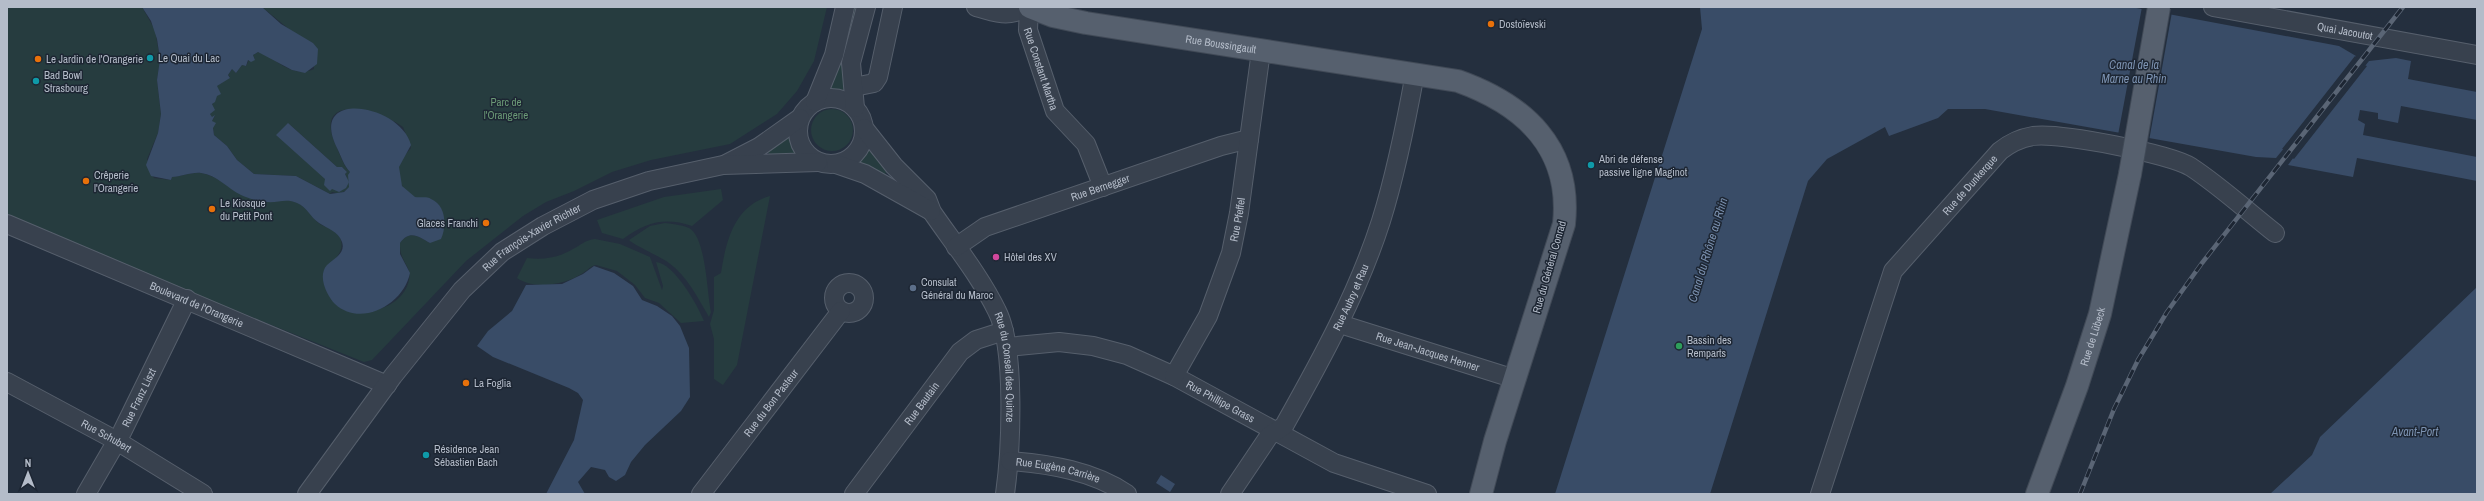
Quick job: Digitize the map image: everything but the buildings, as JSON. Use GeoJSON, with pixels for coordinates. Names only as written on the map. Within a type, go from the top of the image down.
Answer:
{"type":"FeatureCollection","features":[{"type":"Feature","properties":{"kind":"main road","name":"Rue Boussingault"},"geometry":{"type":"LineString","coordinates":[[1029,7],[1053,16],[1086,23],[1261,51],[1415,73]]}},
{"type":"Feature","properties":{"kind":"main road","name":"Rue de Lübeck"},"geometry":{"type":"LineString","coordinates":[[2037,494],[2077,386],[2100,314],[2130,174],[2159,7]]}},
{"type":"Feature","properties":{"kind":"main road","name":"Rue du Général Conrad"},"geometry":{"type":"LineString","coordinates":[[1415,73],[1458,81],[1484,91],[1511,107],[1544,139],[1561,172],[1565,198],[1564,224],[1515,379],[1482,494]]}},
{"type":"Feature","properties":{"kind":"street"},"geometry":{"type":"LineString","coordinates":[[815,102],[834,55],[845,7]]}},
{"type":"Feature","properties":{"kind":"street"},"geometry":{"type":"LineString","coordinates":[[855,108],[851,63],[866,7]]}},
{"type":"Feature","properties":{"kind":"street"},"geometry":{"type":"LineString","coordinates":[[854,87],[874,83],[878,77],[893,7]]}},
{"type":"Feature","properties":{"kind":"street"},"geometry":{"type":"LineString","coordinates":[[976,7],[1014,14],[1029,7]]}},
{"type":"Feature","properties":{"kind":"street","name":"Rue Constant Martha"},"geometry":{"type":"LineString","coordinates":[[1029,7],[1028,30],[1055,111],[1086,144],[1103,187]]}},
{"type":"Feature","properties":{"kind":"street","name":"Quai Jacoutot"},"geometry":{"type":"LineString","coordinates":[[2212,7],[2477,55]]}},
{"type":"Feature","properties":{"kind":"street","name":"Rue Pfeffel"},"geometry":{"type":"LineString","coordinates":[[1174,376],[1208,316],[1231,253],[1239,213],[1261,51]]}},
{"type":"Feature","properties":{"kind":"street","name":"Rue Aubry et Rau"},"geometry":{"type":"LineString","coordinates":[[1230,494],[1269,436],[1284,426],[1340,324],[1385,209],[1399,155],[1415,73]]}},
{"type":"Feature","properties":{"kind":"street"},"geometry":{"type":"LineString","coordinates":[[829,98],[843,100],[855,108],[861,116],[864,128],[861,146],[850,158],[836,164],[818,162],[804,150],[798,132],[800,118],[806,109],[815,102],[829,98]]}},
{"type":"Feature","properties":{"kind":"street","name":"Rue François-Xavier Richter"},"geometry":{"type":"LineString","coordinates":[[723,165],[759,147],[800,118]]}},
{"type":"Feature","properties":{"kind":"street","name":"Rue du Conseil des Quinze"},"geometry":{"type":"LineString","coordinates":[[864,128],[894,166],[927,198],[932,212],[997,311],[1006,339],[1010,461],[1005,494]]}},
{"type":"Feature","properties":{"kind":"street","name":"Rue de Dunkerque"},"geometry":{"type":"LineString","coordinates":[[1820,494],[1893,271],[2000,150],[2009,144],[2033,136],[2045,135],[2089,141],[2172,159],[2191,167],[2275,233]]}},
{"type":"Feature","properties":{"kind":"street","name":"Rue Bernegger"},"geometry":{"type":"LineString","coordinates":[[956,247],[985,227],[1221,146],[1249,140]]}},
{"type":"Feature","properties":{"kind":"street","name":"Rue François-Xavier Richter"},"geometry":{"type":"LineString","coordinates":[[307,494],[387,385],[462,290],[502,252],[543,226],[593,200],[649,181],[723,165],[818,162]]}},
{"type":"Feature","properties":{"kind":"street","name":"Rue du Conseil des Quinze"},"geometry":{"type":"LineString","coordinates":[[836,164],[865,174],[932,212]]}},
{"type":"Feature","properties":{"kind":"street","name":"Boulevard de l'Orangerie"},"geometry":{"type":"LineString","coordinates":[[7,224],[387,385]]}},
{"type":"Feature","properties":{"kind":"street","name":"Rue Franz Liszt"},"geometry":{"type":"LineString","coordinates":[[86,494],[117,441],[187,299]]}},
{"type":"Feature","properties":{"kind":"street","name":"Rue du Bon Pasteur"},"geometry":{"type":"LineString","coordinates":[[701,494],[841,311]]}},
{"type":"Feature","properties":{"kind":"street","name":"Rue Jean-Jacques Henner"},"geometry":{"type":"LineString","coordinates":[[1340,324],[1515,379]]}},
{"type":"Feature","properties":{"kind":"street","name":"Rue Phillipe Grass"},"geometry":{"type":"LineString","coordinates":[[1006,339],[1060,342],[1093,346],[1127,354],[1174,376],[1334,463],[1427,494]]}},
{"type":"Feature","properties":{"kind":"street","name":"Rue Bautain"},"geometry":{"type":"LineString","coordinates":[[854,494],[960,352],[976,340],[1006,339]]}},
{"type":"Feature","properties":{"kind":"street","name":"Rue Schubert"},"geometry":{"type":"LineString","coordinates":[[7,382],[117,441],[203,494]]}},
{"type":"Feature","properties":{"kind":"street","name":"Rue Eugène Carrière"},"geometry":{"type":"LineString","coordinates":[[1010,461],[1070,470],[1115,486],[1126,494]]}},
{"type":"Feature","properties":{"kind":"green space","name":"Parc de l'Orangerie"},"geometry":{"type":"Polygon","coordinates":[[[7,7],[142,7],[155,30],[160,59],[157,80],[161,114],[158,133],[147,159],[154,178],[171,180],[172,177],[201,173],[214,177],[244,196],[256,200],[284,200],[295,202],[303,206],[320,224],[334,231],[339,236],[341,242],[340,252],[337,257],[324,270],[326,288],[333,301],[346,308],[361,311],[377,310],[391,304],[403,294],[409,280],[409,271],[401,255],[400,243],[407,236],[411,235],[430,243],[442,211],[433,200],[414,197],[402,186],[398,170],[399,165],[402,158],[411,148],[403,127],[378,114],[363,110],[350,109],[339,111],[332,118],[331,130],[337,148],[341,158],[350,172],[349,187],[344,192],[340,193],[332,192],[330,194],[296,176],[254,174],[237,160],[227,146],[214,135],[212,121],[215,116],[212,118],[210,114],[217,86],[230,77],[228,75],[232,69],[236,73],[242,65],[246,66],[249,60],[255,60],[253,55],[258,52],[264,54],[294,71],[300,72],[314,69],[313,43],[295,34],[262,7],[827,7],[814,61],[797,91],[777,114],[730,144],[651,160],[612,172],[574,191],[546,202],[523,216],[466,261],[372,360],[364,362],[7,219],[7,7]],[[288,123],[325,179],[326,183],[339,192],[347,177],[345,174],[347,172],[342,167],[337,167],[288,123]]]}},
{"type":"Feature","properties":{"kind":"green space"},"geometry":{"type":"Polygon","coordinates":[[[853,7],[860,7],[849,93],[829,89],[853,7]]]}},
{"type":"Feature","properties":{"kind":"green space"},"geometry":{"type":"Polygon","coordinates":[[[828,109],[836,109],[844,112],[850,118],[853,130],[850,142],[844,148],[836,151],[828,151],[820,148],[814,142],[811,134],[811,126],[814,118],[820,112],[828,109]]]}},
{"type":"Feature","properties":{"kind":"green space"},"geometry":{"type":"Polygon","coordinates":[[[793,134],[800,155],[770,157],[768,150],[793,134]]]}},
{"type":"Feature","properties":{"kind":"green space"},"geometry":{"type":"Polygon","coordinates":[[[868,145],[889,167],[884,176],[853,163],[868,145]]]}},
{"type":"Feature","properties":{"kind":"green space"},"geometry":{"type":"Polygon","coordinates":[[[721,189],[723,200],[692,226],[673,222],[656,223],[631,233],[623,239],[602,233],[597,220],[664,197],[721,189]]]}},
{"type":"Feature","properties":{"kind":"green space"},"geometry":{"type":"Polygon","coordinates":[[[770,196],[737,365],[723,385],[714,379],[714,339],[710,324],[714,310],[714,277],[721,273],[729,237],[740,216],[748,207],[770,196]]]}},
{"type":"Feature","properties":{"kind":"green space"},"geometry":{"type":"Polygon","coordinates":[[[665,223],[689,228],[695,233],[699,242],[705,266],[711,312],[709,317],[692,288],[675,268],[665,260],[629,240],[650,226],[665,223]]]}},
{"type":"Feature","properties":{"kind":"green space"},"geometry":{"type":"Polygon","coordinates":[[[595,239],[620,244],[650,257],[662,290],[663,286],[656,262],[663,264],[678,277],[691,296],[704,321],[681,323],[659,303],[645,298],[635,285],[617,271],[596,265],[576,277],[559,283],[541,285],[532,284],[517,278],[527,258],[539,259],[556,256],[595,239]]]}},
{"type":"Feature","properties":{"kind":"water"},"geometry":{"type":"Polygon","coordinates":[[[142,7],[262,7],[281,24],[313,43],[318,49],[317,64],[305,73],[292,70],[258,52],[253,55],[255,60],[251,62],[248,60],[246,66],[242,65],[236,73],[232,69],[228,75],[230,78],[217,86],[221,94],[217,96],[215,102],[212,104],[215,110],[210,114],[212,117],[215,115],[212,121],[216,123],[213,128],[214,135],[227,146],[237,160],[254,174],[296,176],[330,194],[344,192],[349,187],[348,175],[350,172],[344,164],[331,129],[334,116],[345,110],[359,109],[375,112],[391,120],[404,131],[411,145],[399,167],[402,186],[415,197],[429,198],[440,206],[444,216],[444,228],[441,239],[430,243],[411,235],[407,236],[400,243],[400,254],[410,273],[406,284],[390,303],[369,313],[357,314],[345,311],[335,304],[326,291],[323,275],[327,265],[341,253],[343,246],[342,242],[338,235],[316,221],[300,205],[289,201],[267,202],[253,200],[241,195],[207,174],[194,173],[172,177],[171,180],[151,176],[146,165],[158,133],[161,114],[157,80],[160,59],[157,39],[151,21],[142,7]]]}},
{"type":"Feature","properties":{"kind":"water"},"geometry":{"type":"Polygon","coordinates":[[[1700,7],[2131,7],[2339,46],[2356,56],[2351,63],[2365,66],[2369,61],[2396,58],[2411,61],[2408,79],[2477,92],[2477,120],[2401,106],[2398,123],[2378,119],[2378,113],[2360,110],[2358,120],[2365,124],[2363,135],[2477,157],[2477,181],[2357,158],[2353,177],[2288,165],[2299,150],[2285,147],[2276,158],[2256,157],[1985,109],[1948,109],[1938,118],[1889,136],[1885,127],[1827,159],[1808,181],[1710,494],[1555,494],[1702,29],[1700,7]]]}},
{"type":"Feature","properties":{"kind":"water"},"geometry":{"type":"Polygon","coordinates":[[[288,123],[337,167],[342,167],[347,172],[345,174],[349,182],[346,188],[339,192],[332,189],[330,191],[324,185],[325,179],[276,135],[288,123]]]}},
{"type":"Feature","properties":{"kind":"water"},"geometry":{"type":"Polygon","coordinates":[[[594,266],[614,273],[633,286],[642,300],[657,306],[672,316],[680,326],[689,348],[690,397],[681,411],[645,445],[631,462],[625,475],[616,481],[609,477],[605,470],[591,467],[578,482],[585,494],[546,494],[574,440],[583,400],[578,393],[569,388],[493,357],[477,346],[488,331],[512,311],[526,285],[562,284],[583,274],[594,266]]]}},
{"type":"Feature","properties":{"kind":"water","name":"Avant-Port"},"geometry":{"type":"Polygon","coordinates":[[[2477,287],[2477,494],[2270,494],[2312,455],[2320,437],[2477,287]]]}},
{"type":"Feature","properties":{"kind":"water"},"geometry":{"type":"Polygon","coordinates":[[[1161,475],[1175,484],[1170,492],[1156,483],[1161,475]]]}},
{"type":"Feature","properties":{"kind":"pier"},"geometry":{"type":"Polygon","coordinates":[[[2142,7],[2172,12],[2149,141],[2118,135],[2142,7]]]}},
{"type":"Feature","properties":{"kind":"pier"},"geometry":{"type":"Polygon","coordinates":[[[2355,56],[2357,58],[2354,62],[2367,66],[2294,159],[2291,157],[2296,151],[2282,149],[2355,56]]]}},
{"type":"Feature","properties":{"kind":"railway"},"geometry":{"type":"LineString","coordinates":[[2080,494],[2114,409],[2138,360],[2167,312],[2202,263],[2403,7]]}},
{"type":"Feature","properties":{"kind":"place","name":"Dostoïevski"},"geometry":{"type":"Point","coordinates":[1491,24]}},
{"type":"Feature","properties":{"kind":"place","name":"Le Quai du Lac"},"geometry":{"type":"Point","coordinates":[150,58]}},
{"type":"Feature","properties":{"kind":"place","name":"Le Jardin de l'Orangerie"},"geometry":{"type":"Point","coordinates":[38,59]}},
{"type":"Feature","properties":{"kind":"place","name":"Bad Bowl Strasbourg"},"geometry":{"type":"Point","coordinates":[36,81]}},
{"type":"Feature","properties":{"kind":"place","name":"Abri de défense passive ligne Maginot"},"geometry":{"type":"Point","coordinates":[1591,165]}},
{"type":"Feature","properties":{"kind":"place","name":"Crêperie l'Orangerie"},"geometry":{"type":"Point","coordinates":[86,181]}},
{"type":"Feature","properties":{"kind":"place","name":"Le Kiosque du Petit Pont"},"geometry":{"type":"Point","coordinates":[212,209]}},
{"type":"Feature","properties":{"kind":"place","name":"Glaces Franchi"},"geometry":{"type":"Point","coordinates":[486,223]}},
{"type":"Feature","properties":{"kind":"place","name":"Hôtel des XV"},"geometry":{"type":"Point","coordinates":[996,257]}},
{"type":"Feature","properties":{"kind":"place","name":"Consulat Général du Maroc"},"geometry":{"type":"Point","coordinates":[913,288]}},
{"type":"Feature","properties":{"kind":"place","name":"Bassin des Remparts"},"geometry":{"type":"Point","coordinates":[1679,346]}},
{"type":"Feature","properties":{"kind":"place","name":"La Foglia"},"geometry":{"type":"Point","coordinates":[466,383]}},
{"type":"Feature","properties":{"kind":"place","name":"Résidence Jean Sébastien Bach"},"geometry":{"type":"Point","coordinates":[426,455]}},
{"type":"Feature","properties":{"kind":"water label","name":"Canal de la Marne au Rhin"},"geometry":{"type":"Point","coordinates":[2134,72]}},
{"type":"Feature","properties":{"kind":"water label","name":"Canal du Rhône au Rhin"},"geometry":{"type":"Point","coordinates":[1708,250]}}]}
